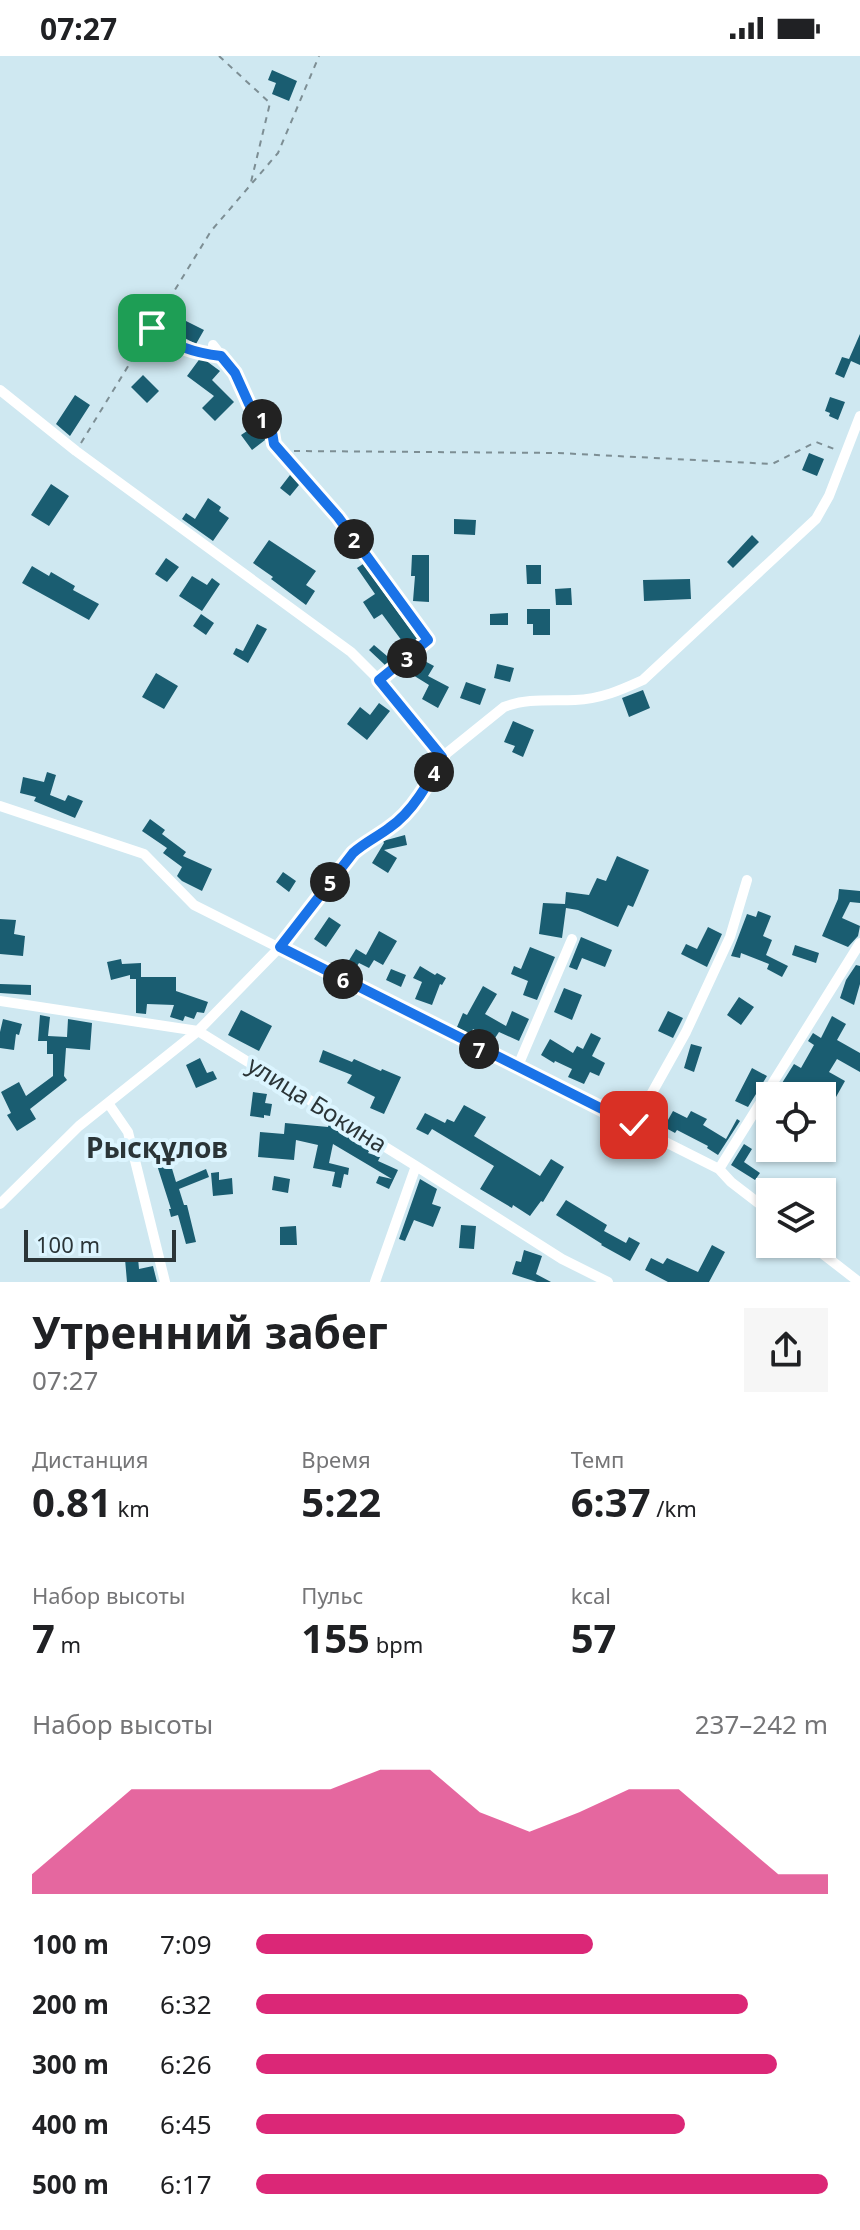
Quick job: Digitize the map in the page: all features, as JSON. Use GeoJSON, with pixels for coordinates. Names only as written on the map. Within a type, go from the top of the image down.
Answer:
{"type":"FeatureCollection","features":[{"type":"Feature","properties":{"kind":"street"},"geometry":{"type":"LineString","coordinates":[[213,345],[235,373],[249,404],[272,432],[279,451],[338,517],[428,640],[379,680]]}},
{"type":"Feature","properties":{"kind":"street"},"geometry":{"type":"LineString","coordinates":[[0,390],[76,451],[351,652],[379,680],[442,757]]}},
{"type":"Feature","properties":{"kind":"street"},"geometry":{"type":"LineString","coordinates":[[0,1204],[79,1126],[198,1031],[280,947],[353,853],[388,829],[411,808],[442,757],[504,707],[525,701],[578,700],[612,694],[643,680],[816,519],[829,496],[860,416]]}},
{"type":"Feature","properties":{"kind":"street"},"geometry":{"type":"LineString","coordinates":[[0,806],[144,854],[194,905],[719,1169],[756,1201]]}},
{"type":"Feature","properties":{"kind":"street"},"geometry":{"type":"LineString","coordinates":[[634,1125],[686,1032],[730,937],[747,880]]}},
{"type":"Feature","properties":{"kind":"street"},"geometry":{"type":"LineString","coordinates":[[517,1068],[572,939]]}},
{"type":"Feature","properties":{"kind":"street"},"geometry":{"type":"LineString","coordinates":[[719,1169],[860,943]]}},
{"type":"Feature","properties":{"kind":"street","name":"улица Бокина"},"geometry":{"type":"LineString","coordinates":[[0,1001],[198,1031],[562,1259],[608,1282]]}},
{"type":"Feature","properties":{"kind":"street"},"geometry":{"type":"LineString","coordinates":[[108,1103],[128,1132],[165,1282]]}},
{"type":"Feature","properties":{"kind":"street"},"geometry":{"type":"LineString","coordinates":[[375,1282],[416,1166]]}},
{"type":"Feature","properties":{"kind":"street"},"geometry":{"type":"LineString","coordinates":[[828,1258],[859,1282]]}},
{"type":"Feature","properties":{"kind":"path"},"geometry":{"type":"LineString","coordinates":[[219,56],[270,103],[251,184]]}},
{"type":"Feature","properties":{"kind":"path"},"geometry":{"type":"LineString","coordinates":[[76,451],[211,231],[278,153],[319,56]]}},
{"type":"Feature","properties":{"kind":"path"},"geometry":{"type":"LineString","coordinates":[[152,328],[164,339],[197,353],[221,356]]}},
{"type":"Feature","properties":{"kind":"path"},"geometry":{"type":"LineString","coordinates":[[279,451],[558,453],[772,464],[816,442],[846,453]]}},
{"type":"Feature","properties":{"kind":"building"},"geometry":{"type":"Polygon","coordinates":[[[272,70],[297,81],[289,101],[272,94],[276,83],[268,80],[272,70]]]}},
{"type":"Feature","properties":{"kind":"building"},"geometry":{"type":"Polygon","coordinates":[[[182,319],[204,330],[196,344],[175,333],[182,319]]]}},
{"type":"Feature","properties":{"kind":"building"},"geometry":{"type":"Polygon","coordinates":[[[860,334],[860,365],[851,361],[844,378],[835,374],[842,357],[849,359],[860,334]]]}},
{"type":"Feature","properties":{"kind":"building"},"geometry":{"type":"Polygon","coordinates":[[[201,357],[220,371],[212,380],[234,402],[215,421],[202,408],[214,396],[187,376],[201,357]]]}},
{"type":"Feature","properties":{"kind":"building"},"geometry":{"type":"Polygon","coordinates":[[[143,375],[159,391],[147,403],[131,387],[143,375]]]}},
{"type":"Feature","properties":{"kind":"building"},"geometry":{"type":"Polygon","coordinates":[[[75,395],[90,405],[70,436],[56,424],[75,395]]]}},
{"type":"Feature","properties":{"kind":"building"},"geometry":{"type":"Polygon","coordinates":[[[830,397],[845,402],[838,420],[825,411],[830,397]]]}},
{"type":"Feature","properties":{"kind":"building"},"geometry":{"type":"Polygon","coordinates":[[[256,425],[265,440],[252,450],[241,435],[256,425]]]}},
{"type":"Feature","properties":{"kind":"building"},"geometry":{"type":"Polygon","coordinates":[[[809,453],[824,459],[817,476],[802,470],[809,453]]]}},
{"type":"Feature","properties":{"kind":"building"},"geometry":{"type":"Polygon","coordinates":[[[290,475],[299,485],[290,496],[280,488],[290,475]]]}},
{"type":"Feature","properties":{"kind":"building"},"geometry":{"type":"Polygon","coordinates":[[[51,484],[69,496],[49,526],[31,515],[51,484]]]}},
{"type":"Feature","properties":{"kind":"building"},"geometry":{"type":"Polygon","coordinates":[[[208,498],[221,507],[219,511],[229,518],[213,541],[182,519],[186,513],[195,519],[208,498]]]}},
{"type":"Feature","properties":{"kind":"building"},"geometry":{"type":"Polygon","coordinates":[[[454,519],[476,520],[475,535],[454,534],[454,519]]]}},
{"type":"Feature","properties":{"kind":"building"},"geometry":{"type":"Polygon","coordinates":[[[752,535],[759,542],[733,568],[727,562],[752,535]]]}},
{"type":"Feature","properties":{"kind":"building"},"geometry":{"type":"Polygon","coordinates":[[[269,540],[316,571],[306,585],[315,591],[306,605],[253,563],[269,540]]]}},
{"type":"Feature","properties":{"kind":"building"},"geometry":{"type":"Polygon","coordinates":[[[412,555],[429,555],[429,602],[413,601],[415,576],[411,576],[412,555]]]}},
{"type":"Feature","properties":{"kind":"building"},"geometry":{"type":"Polygon","coordinates":[[[166,558],[179,567],[167,582],[155,574],[166,558]]]}},
{"type":"Feature","properties":{"kind":"building"},"geometry":{"type":"Polygon","coordinates":[[[363,564],[417,639],[385,665],[369,650],[374,645],[387,656],[402,641],[382,614],[374,619],[363,602],[375,594],[357,568],[363,564]]]}},
{"type":"Feature","properties":{"kind":"building"},"geometry":{"type":"Polygon","coordinates":[[[526,565],[541,565],[541,584],[527,584],[526,565]]]}},
{"type":"Feature","properties":{"kind":"building"},"geometry":{"type":"Polygon","coordinates":[[[32,566],[49,576],[51,572],[75,586],[73,590],[99,604],[89,620],[22,583],[32,566]]]}},
{"type":"Feature","properties":{"kind":"building"},"geometry":{"type":"Polygon","coordinates":[[[192,576],[207,585],[212,578],[220,584],[202,611],[179,596],[192,576]]]}},
{"type":"Feature","properties":{"kind":"building"},"geometry":{"type":"Polygon","coordinates":[[[690,579],[691,599],[644,601],[643,580],[690,579]]]}},
{"type":"Feature","properties":{"kind":"building"},"geometry":{"type":"Polygon","coordinates":[[[571,588],[572,605],[556,605],[555,589],[571,588]]]}},
{"type":"Feature","properties":{"kind":"building"},"geometry":{"type":"Polygon","coordinates":[[[527,609],[550,609],[550,635],[533,635],[533,624],[527,624],[527,609]]]}},
{"type":"Feature","properties":{"kind":"building"},"geometry":{"type":"Polygon","coordinates":[[[508,613],[508,625],[490,625],[490,614],[508,613]]]}},
{"type":"Feature","properties":{"kind":"building"},"geometry":{"type":"Polygon","coordinates":[[[201,614],[214,623],[206,635],[193,626],[201,614]]]}},
{"type":"Feature","properties":{"kind":"building"},"geometry":{"type":"Polygon","coordinates":[[[257,624],[267,629],[248,663],[233,654],[236,648],[243,651],[257,624]]]}},
{"type":"Feature","properties":{"kind":"building"},"geometry":{"type":"Polygon","coordinates":[[[419,658],[434,666],[428,676],[449,687],[438,708],[422,699],[429,685],[408,672],[419,658]]]}},
{"type":"Feature","properties":{"kind":"building"},"geometry":{"type":"Polygon","coordinates":[[[497,664],[514,668],[510,682],[494,678],[497,664]]]}},
{"type":"Feature","properties":{"kind":"building"},"geometry":{"type":"Polygon","coordinates":[[[156,673],[178,686],[164,709],[142,697],[156,673]]]}},
{"type":"Feature","properties":{"kind":"building"},"geometry":{"type":"Polygon","coordinates":[[[466,682],[486,689],[480,705],[460,698],[466,682]]]}},
{"type":"Feature","properties":{"kind":"building"},"geometry":{"type":"Polygon","coordinates":[[[643,690],[650,708],[629,717],[622,698],[643,690]]]}},
{"type":"Feature","properties":{"kind":"building"},"geometry":{"type":"Polygon","coordinates":[[[379,703],[390,711],[367,740],[347,724],[360,707],[370,715],[379,703]]]}},
{"type":"Feature","properties":{"kind":"building"},"geometry":{"type":"Polygon","coordinates":[[[513,721],[534,730],[523,757],[512,752],[515,746],[504,742],[513,721]]]}},
{"type":"Feature","properties":{"kind":"building"},"geometry":{"type":"Polygon","coordinates":[[[47,772],[56,775],[50,795],[65,801],[68,795],[83,801],[75,818],[34,801],[36,797],[20,793],[23,777],[44,782],[47,772]]]}},
{"type":"Feature","properties":{"kind":"building"},"geometry":{"type":"Polygon","coordinates":[[[150,819],[165,830],[162,834],[186,852],[183,856],[212,869],[202,891],[177,876],[182,867],[163,853],[167,848],[142,831],[150,819]]]}},
{"type":"Feature","properties":{"kind":"building"},"geometry":{"type":"Polygon","coordinates":[[[405,835],[407,845],[384,850],[397,858],[388,873],[372,863],[383,841],[405,835]]]}},
{"type":"Feature","properties":{"kind":"building"},"geometry":{"type":"Polygon","coordinates":[[[617,856],[649,870],[633,907],[628,905],[618,927],[566,908],[562,938],[539,934],[543,903],[565,904],[566,892],[589,895],[597,878],[606,881],[617,856]]]}},
{"type":"Feature","properties":{"kind":"building"},"geometry":{"type":"Polygon","coordinates":[[[283,872],[296,881],[289,892],[276,882],[283,872]]]}},
{"type":"Feature","properties":{"kind":"building"},"geometry":{"type":"Polygon","coordinates":[[[839,889],[860,891],[860,903],[850,902],[842,918],[860,926],[858,936],[848,947],[822,936],[838,899],[839,889]]]}},
{"type":"Feature","properties":{"kind":"building"},"geometry":{"type":"Polygon","coordinates":[[[758,911],[771,916],[763,936],[772,940],[766,955],[788,966],[782,977],[767,969],[769,964],[741,953],[740,958],[731,956],[747,914],[756,917],[758,911]]]}},
{"type":"Feature","properties":{"kind":"building"},"geometry":{"type":"Polygon","coordinates":[[[329,917],[341,925],[326,947],[314,939],[329,917]]]}},
{"type":"Feature","properties":{"kind":"building"},"geometry":{"type":"Polygon","coordinates":[[[0,919],[16,920],[14,934],[25,936],[23,956],[0,954],[0,919]]]}},
{"type":"Feature","properties":{"kind":"building"},"geometry":{"type":"Polygon","coordinates":[[[708,927],[722,934],[707,967],[681,954],[686,944],[697,949],[708,927]]]}},
{"type":"Feature","properties":{"kind":"building"},"geometry":{"type":"Polygon","coordinates":[[[379,931],[397,941],[383,965],[374,960],[369,968],[359,963],[351,975],[337,968],[342,959],[348,962],[356,949],[366,955],[379,931]]]}},
{"type":"Feature","properties":{"kind":"building"},"geometry":{"type":"Polygon","coordinates":[[[581,937],[612,950],[605,967],[582,958],[577,970],[569,967],[581,937]]]}},
{"type":"Feature","properties":{"kind":"building"},"geometry":{"type":"Polygon","coordinates":[[[795,945],[819,953],[816,963],[792,955],[795,945]]]}},
{"type":"Feature","properties":{"kind":"building"},"geometry":{"type":"Polygon","coordinates":[[[530,947],[555,957],[537,1000],[523,995],[528,981],[511,974],[514,966],[521,969],[530,947]]]}},
{"type":"Feature","properties":{"kind":"building"},"geometry":{"type":"Polygon","coordinates":[[[121,959],[122,964],[141,963],[141,977],[176,977],[176,991],[208,1002],[204,1013],[197,1012],[194,1019],[185,1016],[183,1021],[170,1017],[174,1005],[147,1004],[146,1014],[136,1013],[136,979],[130,979],[130,975],[111,980],[107,962],[121,959]]]}},
{"type":"Feature","properties":{"kind":"building"},"geometry":{"type":"Polygon","coordinates":[[[856,965],[860,966],[860,984],[854,1005],[840,998],[846,980],[856,965]]]}},
{"type":"Feature","properties":{"kind":"building"},"geometry":{"type":"Polygon","coordinates":[[[420,966],[446,978],[440,984],[432,1005],[415,999],[422,982],[413,978],[420,966]]]}},
{"type":"Feature","properties":{"kind":"building"},"geometry":{"type":"Polygon","coordinates":[[[391,969],[406,975],[401,987],[386,980],[391,969]]]}},
{"type":"Feature","properties":{"kind":"building"},"geometry":{"type":"Polygon","coordinates":[[[0,984],[31,985],[31,995],[0,993],[0,984]]]}},
{"type":"Feature","properties":{"kind":"building"},"geometry":{"type":"Polygon","coordinates":[[[483,986],[497,994],[485,1014],[506,1026],[512,1011],[529,1019],[519,1041],[499,1032],[493,1041],[473,1029],[471,1034],[457,1027],[463,1013],[467,1015],[483,986]]]}},
{"type":"Feature","properties":{"kind":"building"},"geometry":{"type":"Polygon","coordinates":[[[564,988],[582,995],[572,1020],[554,1012],[564,988]]]}},
{"type":"Feature","properties":{"kind":"building"},"geometry":{"type":"Polygon","coordinates":[[[739,997],[754,1007],[741,1025],[727,1015],[739,997]]]}},
{"type":"Feature","properties":{"kind":"building"},"geometry":{"type":"Polygon","coordinates":[[[241,1010],[272,1026],[259,1051],[228,1035],[241,1010]]]}},
{"type":"Feature","properties":{"kind":"building"},"geometry":{"type":"Polygon","coordinates":[[[668,1011],[683,1018],[673,1038],[658,1031],[668,1011]]]}},
{"type":"Feature","properties":{"kind":"building"},"geometry":{"type":"Polygon","coordinates":[[[40,1015],[50,1017],[48,1036],[67,1037],[68,1019],[92,1023],[90,1050],[66,1048],[64,1076],[67,1080],[30,1109],[36,1119],[17,1131],[7,1115],[11,1113],[1,1092],[19,1082],[26,1096],[53,1076],[53,1054],[47,1054],[47,1041],[38,1041],[40,1015]]]}},
{"type":"Feature","properties":{"kind":"building"},"geometry":{"type":"Polygon","coordinates":[[[832,1016],[846,1024],[837,1040],[860,1053],[860,1072],[837,1059],[829,1072],[845,1081],[836,1097],[836,1082],[783,1082],[794,1064],[801,1068],[814,1045],[808,1041],[813,1033],[821,1038],[832,1016]]]}},
{"type":"Feature","properties":{"kind":"building"},"geometry":{"type":"Polygon","coordinates":[[[3,1019],[22,1024],[19,1035],[16,1034],[14,1050],[0,1048],[3,1019]]]}},
{"type":"Feature","properties":{"kind":"building"},"geometry":{"type":"Polygon","coordinates":[[[591,1033],[601,1038],[592,1056],[605,1063],[599,1076],[590,1072],[584,1084],[568,1077],[572,1069],[541,1055],[550,1039],[573,1053],[577,1046],[583,1049],[591,1033]]]}},
{"type":"Feature","properties":{"kind":"building"},"geometry":{"type":"Polygon","coordinates":[[[691,1044],[702,1047],[694,1072],[684,1068],[691,1044]]]}},
{"type":"Feature","properties":{"kind":"building"},"geometry":{"type":"Polygon","coordinates":[[[323,1050],[401,1077],[384,1114],[370,1108],[375,1097],[347,1083],[352,1075],[319,1062],[323,1050]]]}},
{"type":"Feature","properties":{"kind":"building"},"geometry":{"type":"Polygon","coordinates":[[[200,1058],[207,1073],[213,1071],[217,1079],[196,1088],[186,1065],[200,1058]]]}},
{"type":"Feature","properties":{"kind":"building"},"geometry":{"type":"Polygon","coordinates":[[[752,1068],[767,1076],[763,1082],[756,1082],[756,1094],[748,1107],[735,1101],[752,1068]]]}},
{"type":"Feature","properties":{"kind":"building"},"geometry":{"type":"Polygon","coordinates":[[[253,1092],[267,1094],[265,1103],[272,1104],[270,1116],[250,1116],[253,1092]]]}},
{"type":"Feature","properties":{"kind":"building"},"geometry":{"type":"Polygon","coordinates":[[[464,1105],[486,1117],[474,1136],[540,1176],[551,1159],[564,1167],[543,1202],[530,1216],[480,1189],[494,1166],[432,1129],[428,1135],[416,1129],[425,1113],[445,1123],[447,1119],[454,1122],[464,1105]]]}},
{"type":"Feature","properties":{"kind":"building"},"geometry":{"type":"Polygon","coordinates":[[[673,1111],[687,1118],[691,1111],[707,1119],[703,1125],[726,1139],[737,1119],[740,1121],[718,1155],[708,1146],[664,1127],[673,1111]]]}},
{"type":"Feature","properties":{"kind":"building"},"geometry":{"type":"Polygon","coordinates":[[[329,1122],[371,1148],[368,1153],[380,1157],[378,1161],[398,1170],[389,1189],[376,1183],[379,1176],[392,1179],[333,1144],[329,1163],[349,1168],[348,1175],[344,1174],[341,1188],[332,1186],[335,1172],[313,1168],[318,1145],[296,1140],[294,1160],[258,1157],[260,1132],[284,1134],[285,1123],[328,1127],[329,1122]]]}},
{"type":"Feature","properties":{"kind":"building"},"geometry":{"type":"Polygon","coordinates":[[[744,1144],[752,1149],[744,1162],[760,1173],[755,1180],[731,1165],[744,1144]]]}},
{"type":"Feature","properties":{"kind":"building"},"geometry":{"type":"Polygon","coordinates":[[[168,1155],[176,1182],[206,1169],[209,1177],[179,1189],[184,1205],[187,1205],[196,1242],[186,1244],[178,1215],[171,1217],[155,1159],[168,1155]]]}},
{"type":"Feature","properties":{"kind":"building"},"geometry":{"type":"Polygon","coordinates":[[[219,1172],[219,1180],[232,1178],[233,1194],[213,1196],[211,1173],[219,1172]]]}},
{"type":"Feature","properties":{"kind":"building"},"geometry":{"type":"Polygon","coordinates":[[[274,1176],[290,1179],[288,1193],[272,1190],[274,1176]]]}},
{"type":"Feature","properties":{"kind":"building"},"geometry":{"type":"Polygon","coordinates":[[[420,1179],[437,1189],[432,1204],[441,1207],[433,1227],[414,1220],[405,1241],[399,1239],[420,1179]]]}},
{"type":"Feature","properties":{"kind":"building"},"geometry":{"type":"Polygon","coordinates":[[[566,1200],[607,1225],[604,1231],[626,1243],[629,1237],[640,1243],[630,1261],[556,1215],[566,1200]]]}},
{"type":"Feature","properties":{"kind":"building"},"geometry":{"type":"Polygon","coordinates":[[[461,1225],[476,1226],[474,1249],[459,1248],[461,1225]]]}},
{"type":"Feature","properties":{"kind":"building"},"geometry":{"type":"Polygon","coordinates":[[[296,1226],[297,1245],[280,1245],[280,1227],[296,1226]]]}},
{"type":"Feature","properties":{"kind":"building"},"geometry":{"type":"Polygon","coordinates":[[[712,1245],[725,1252],[709,1282],[668,1282],[645,1270],[651,1258],[663,1264],[667,1258],[698,1272],[712,1245]]]}},
{"type":"Feature","properties":{"kind":"building"},"geometry":{"type":"Polygon","coordinates":[[[524,1250],[542,1256],[536,1274],[551,1282],[537,1282],[512,1274],[516,1261],[521,1262],[524,1250]]]}},
{"type":"Feature","properties":{"kind":"building"},"geometry":{"type":"Polygon","coordinates":[[[138,1258],[139,1269],[153,1266],[157,1282],[127,1282],[125,1259],[138,1258]]]}},
{"type":"Feature","properties":{"kind":"district","name":"Рысқұлов"},"geometry":{"type":"Point","coordinates":[157,1148]}},
{"type":"Feature","properties":{"kind":"route"},"geometry":{"type":"LineString","coordinates":[[152,328],[164,339],[197,353],[221,356],[235,373],[249,404],[272,432],[274,444],[338,517],[428,640],[379,680],[442,757],[411,808],[388,829],[353,853],[280,947],[634,1125]]}}]}
